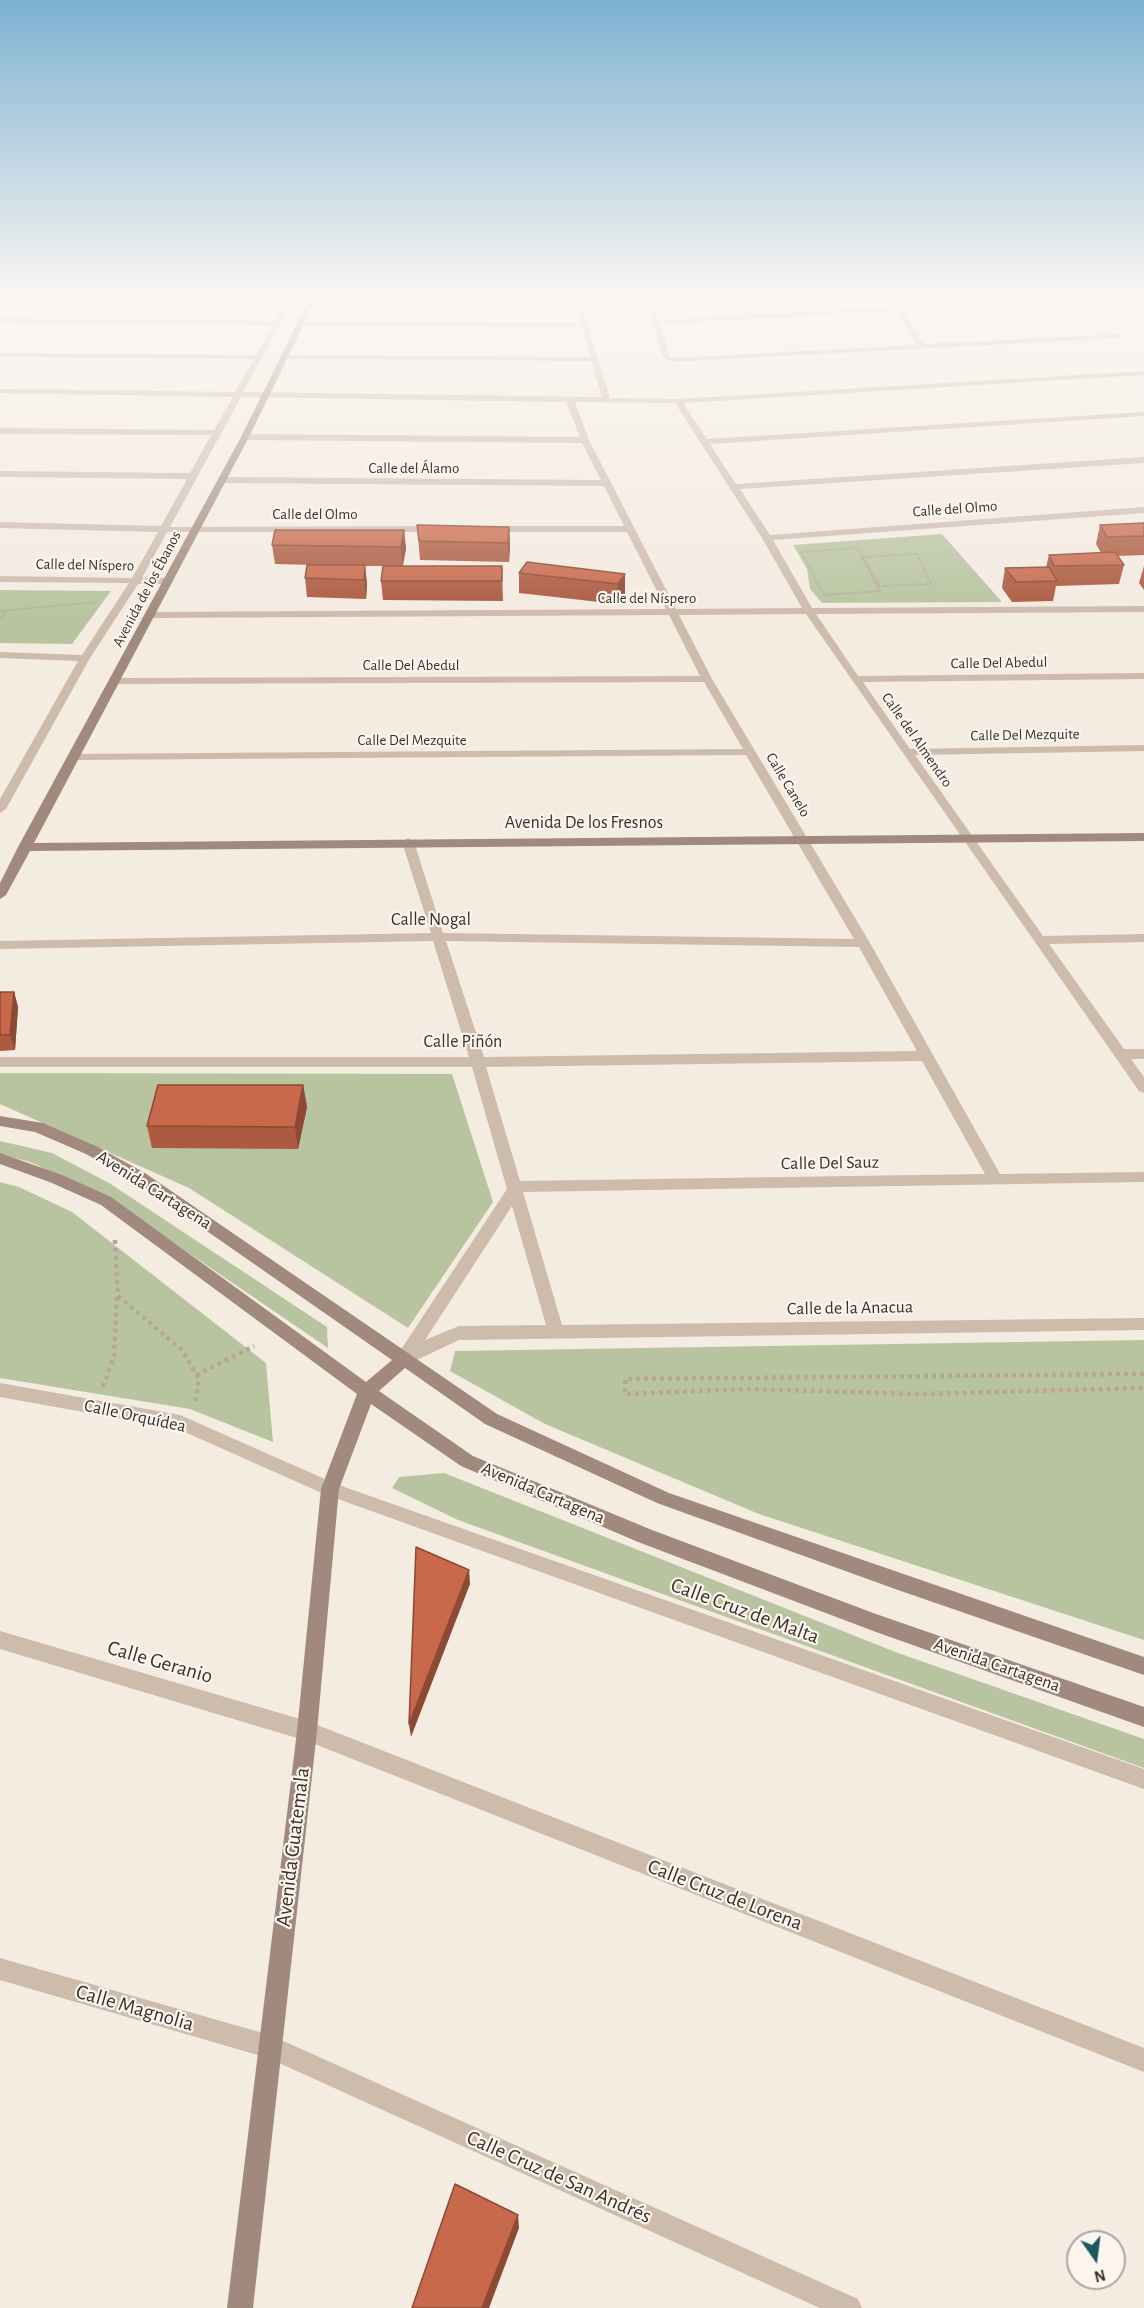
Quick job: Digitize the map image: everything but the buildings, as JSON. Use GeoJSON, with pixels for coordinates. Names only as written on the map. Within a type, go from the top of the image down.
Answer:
{"type":"FeatureCollection","features":[{"type":"Feature","properties":{"kind":"street","name":"Avenida de los Ébanos"},"geometry":{"type":"LineString","coordinates":[[0,809],[85,658],[135,580],[234,403]]}},
{"type":"Feature","properties":{"kind":"street","name":"Avenida de los Ébanos"},"geometry":{"type":"LineString","coordinates":[[0,895],[169,581],[262,403]]}},
{"type":"Feature","properties":{"kind":"street","name":"Calle Canelo"},"geometry":{"type":"LineString","coordinates":[[571,403],[585,440],[707,679],[863,943],[996,1180]]}},
{"type":"Feature","properties":{"kind":"street","name":"Calle del Almendro"},"geometry":{"type":"LineString","coordinates":[[679,403],[767,538],[809,611],[855,680],[1144,1088]]}},
{"type":"Feature","properties":{"kind":"street"},"geometry":{"type":"LineString","coordinates":[[705,442],[1144,414]]}},
{"type":"Feature","properties":{"kind":"street"},"geometry":{"type":"LineString","coordinates":[[0,430],[216,433]]}},
{"type":"Feature","properties":{"kind":"street"},"geometry":{"type":"LineString","coordinates":[[245,437],[585,440]]}},
{"type":"Feature","properties":{"kind":"street"},"geometry":{"type":"LineString","coordinates":[[734,487],[1144,460]]}},
{"type":"Feature","properties":{"kind":"street"},"geometry":{"type":"LineString","coordinates":[[0,474],[191,476]]}},
{"type":"Feature","properties":{"kind":"street","name":"Calle del Álamo"},"geometry":{"type":"LineString","coordinates":[[222,480],[607,483]]}},
{"type":"Feature","properties":{"kind":"street","name":"Calle del Olmo"},"geometry":{"type":"LineString","coordinates":[[767,538],[1144,510]]}},
{"type":"Feature","properties":{"kind":"street","name":"Calle del Olmo"},"geometry":{"type":"LineString","coordinates":[[0,525],[196,530],[454,529]]}},
{"type":"Feature","properties":{"kind":"street"},"geometry":{"type":"LineString","coordinates":[[478,529],[631,529]]}},
{"type":"Feature","properties":{"kind":"street","name":"Calle del Níspero"},"geometry":{"type":"LineString","coordinates":[[0,579],[169,581]]}},
{"type":"Feature","properties":{"kind":"street","name":"Calle del Níspero"},"geometry":{"type":"LineString","coordinates":[[150,615],[1144,609]]}},
{"type":"Feature","properties":{"kind":"street"},"geometry":{"type":"LineString","coordinates":[[0,655],[85,658]]}},
{"type":"Feature","properties":{"kind":"street","name":"Calle Del Abedul"},"geometry":{"type":"LineString","coordinates":[[855,680],[1144,676]]}},
{"type":"Feature","properties":{"kind":"street","name":"Calle Del Abedul"},"geometry":{"type":"LineString","coordinates":[[115,681],[707,679]]}},
{"type":"Feature","properties":{"kind":"street","name":"Calle Del Mezquite"},"geometry":{"type":"LineString","coordinates":[[906,752],[1144,748]]}},
{"type":"Feature","properties":{"kind":"street","name":"Calle Del Mezquite"},"geometry":{"type":"LineString","coordinates":[[74,757],[750,752]]}},
{"type":"Feature","properties":{"kind":"street","name":"Avenida De los Fresnos"},"geometry":{"type":"LineString","coordinates":[[24,847],[1144,837]]}},
{"type":"Feature","properties":{"kind":"street"},"geometry":{"type":"LineString","coordinates":[[408,842],[516,1187],[556,1332]]}},
{"type":"Feature","properties":{"kind":"street","name":"Calle Nogal"},"geometry":{"type":"LineString","coordinates":[[0,945],[438,937],[863,943]]}},
{"type":"Feature","properties":{"kind":"street"},"geometry":{"type":"LineString","coordinates":[[1038,940],[1144,938]]}},
{"type":"Feature","properties":{"kind":"street"},"geometry":{"type":"LineString","coordinates":[[1121,1054],[1144,1054]]}},
{"type":"Feature","properties":{"kind":"street","name":"Calle Piñón"},"geometry":{"type":"LineString","coordinates":[[0,1062],[478,1062],[927,1056]]}},
{"type":"Feature","properties":{"kind":"street","name":"Avenida Cartagena"},"geometry":{"type":"LineString","coordinates":[[0,1121],[38,1127],[91,1150],[140,1177],[491,1419],[663,1497],[898,1582],[1144,1666]]}},
{"type":"Feature","properties":{"kind":"street","name":"Avenida Cartagena"},"geometry":{"type":"LineString","coordinates":[[0,1158],[57,1179],[106,1201],[367,1392],[467,1461],[645,1536],[876,1623],[1144,1717]]}},
{"type":"Feature","properties":{"kind":"street","name":"Calle Del Sauz"},"geometry":{"type":"LineString","coordinates":[[516,1187],[1144,1177]]}},
{"type":"Feature","properties":{"kind":"street"},"geometry":{"type":"LineString","coordinates":[[367,1392],[404,1359],[516,1187]]}},
{"type":"Feature","properties":{"kind":"street","name":"Calle de la Anacua"},"geometry":{"type":"LineString","coordinates":[[404,1359],[444,1338],[459,1334],[1144,1324]]}},
{"type":"Feature","properties":{"kind":"street","name":"Calle Orquídea"},"geometry":{"type":"LineString","coordinates":[[0,1390],[180,1422],[330,1489]]}},
{"type":"Feature","properties":{"kind":"street","name":"Avenida Guatemala"},"geometry":{"type":"LineString","coordinates":[[240,2308],[307,1731],[330,1489],[367,1392]]}},
{"type":"Feature","properties":{"kind":"street","name":"Calle Cruz de Malta"},"geometry":{"type":"LineString","coordinates":[[330,1489],[1144,1779]]}},
{"type":"Feature","properties":{"kind":"street","name":"Calle Geranio"},"geometry":{"type":"LineString","coordinates":[[0,1640],[307,1731]]}},
{"type":"Feature","properties":{"kind":"street","name":"Calle Cruz de Lorena"},"geometry":{"type":"LineString","coordinates":[[307,1731],[1144,2060]]}},
{"type":"Feature","properties":{"kind":"street","name":"Calle Magnolia"},"geometry":{"type":"LineString","coordinates":[[0,1969],[270,2047]]}},
{"type":"Feature","properties":{"kind":"street","name":"Calle Cruz de San Andrés"},"geometry":{"type":"LineString","coordinates":[[270,2047],[849,2308]]}},
{"type":"Feature","properties":{"kind":"path"},"geometry":{"type":"LineString","coordinates":[[857,548],[880,591],[824,595],[801,552],[857,548]]}},
{"type":"Feature","properties":{"kind":"path"},"geometry":{"type":"LineString","coordinates":[[917,554],[931,584],[879,586],[863,557],[917,554]]}},
{"type":"Feature","properties":{"kind":"path"},"geometry":{"type":"LineString","coordinates":[[0,611],[104,601],[99,610]]}},
{"type":"Feature","properties":{"kind":"path"},"geometry":{"type":"LineString","coordinates":[[0,619],[7,610]]}},
{"type":"Feature","properties":{"kind":"path"},"geometry":{"type":"LineString","coordinates":[[102,1388],[114,1356],[117,1296],[115,1240]]}},
{"type":"Feature","properties":{"kind":"path"},"geometry":{"type":"LineString","coordinates":[[117,1296],[182,1350],[199,1379],[195,1410]]}},
{"type":"Feature","properties":{"kind":"path"},"geometry":{"type":"LineString","coordinates":[[196,1375],[254,1346]]}},
{"type":"Feature","properties":{"kind":"path"},"geometry":{"type":"LineString","coordinates":[[1144,1374],[625,1379],[625,1394],[747,1389],[918,1394],[1144,1388]]}},
{"type":"Feature","properties":{"kind":"green space"},"geometry":{"type":"Polygon","coordinates":[[[942,534],[1002,602],[822,603],[810,589],[807,569],[793,545],[942,534]]]}},
{"type":"Feature","properties":{"kind":"green space"},"geometry":{"type":"Polygon","coordinates":[[[0,590],[111,591],[72,644],[0,643],[0,590]]]}},
{"type":"Feature","properties":{"kind":"green space"},"geometry":{"type":"Polygon","coordinates":[[[0,1073],[452,1074],[493,1202],[408,1328],[189,1188],[0,1104],[0,1073]]]}},
{"type":"Feature","properties":{"kind":"green space"},"geometry":{"type":"Polygon","coordinates":[[[0,1141],[52,1153],[109,1183],[327,1327],[328,1348],[108,1198],[30,1162],[0,1154],[0,1141]]]}},
{"type":"Feature","properties":{"kind":"green space"},"geometry":{"type":"Polygon","coordinates":[[[0,1182],[19,1187],[72,1212],[266,1363],[273,1442],[190,1409],[0,1378],[0,1182]]]}},
{"type":"Feature","properties":{"kind":"green space"},"geometry":{"type":"Polygon","coordinates":[[[1144,1340],[1144,1640],[759,1514],[545,1424],[450,1371],[455,1351],[1144,1340]]]}},
{"type":"Feature","properties":{"kind":"green space"},"geometry":{"type":"Polygon","coordinates":[[[444,1473],[898,1653],[1144,1739],[1144,1768],[458,1520],[392,1488],[399,1477],[444,1473]]]}}]}
